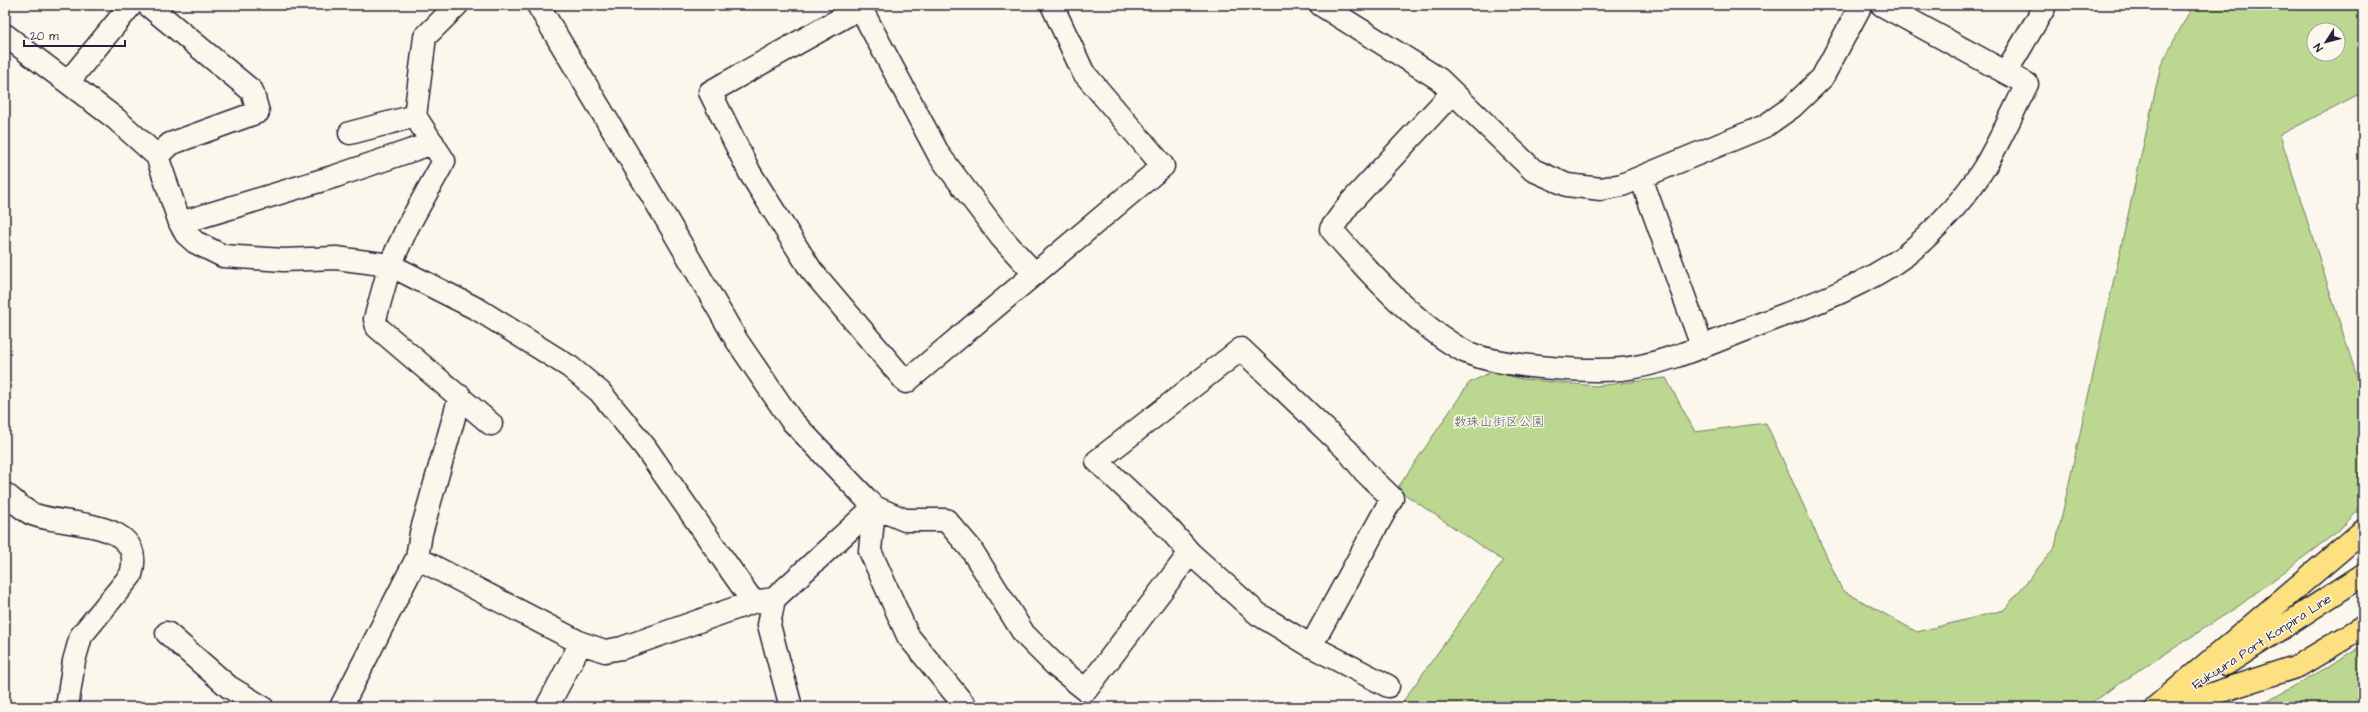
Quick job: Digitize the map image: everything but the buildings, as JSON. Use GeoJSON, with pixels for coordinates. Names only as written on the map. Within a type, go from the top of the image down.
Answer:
{"type":"FeatureCollection","features":[{"type":"Feature","properties":{"kind":"main road"},"geometry":{"type":"LineString","coordinates":[[2157,707],[2363,531]]}},
{"type":"Feature","properties":{"kind":"main road","name":"Fukuura Port Konpira Line"},"geometry":{"type":"LineString","coordinates":[[2157,707],[2363,575]]}},
{"type":"Feature","properties":{"kind":"main road"},"geometry":{"type":"LineString","coordinates":[[2172,707],[2298,666],[2363,627]]}},
{"type":"Feature","properties":{"kind":"street"},"geometry":{"type":"LineString","coordinates":[[68,82],[131,5]]}},
{"type":"Feature","properties":{"kind":"street"},"geometry":{"type":"LineString","coordinates":[[148,5],[252,91],[258,112],[170,144],[157,156]]}},
{"type":"Feature","properties":{"kind":"street"},"geometry":{"type":"LineString","coordinates":[[457,5],[425,36],[415,116],[444,161],[408,226],[390,266],[375,319],[377,327],[460,396],[491,424]]}},
{"type":"Feature","properties":{"kind":"street"},"geometry":{"type":"LineString","coordinates":[[538,5],[668,222],[736,341],[791,420],[874,507],[905,520],[946,520],[971,549],[1024,634],[1056,667],[1086,690],[1190,554]]}},
{"type":"Feature","properties":{"kind":"street"},"geometry":{"type":"LineString","coordinates":[[1034,273],[1001,237],[939,155],[859,6],[710,92],[750,173],[811,270],[906,382],[1163,166],[1083,72],[1052,5]]}},
{"type":"Feature","properties":{"kind":"street"},"geometry":{"type":"LineString","coordinates":[[1321,5],[1439,80],[1533,170],[1551,180],[1567,185],[1600,189],[1622,185],[1641,178],[1765,126],[1792,107],[1822,78],[1861,5]]}},
{"type":"Feature","properties":{"kind":"street"},"geometry":{"type":"LineString","coordinates":[[1452,93],[1350,203],[1331,229],[1354,255],[1418,319],[1466,351],[1504,362],[1576,369],[1624,369],[1674,356],[1702,346],[1856,286],[1906,254],[1945,218],[1983,170],[2027,84],[1882,5]]}},
{"type":"Feature","properties":{"kind":"street"},"geometry":{"type":"LineString","coordinates":[[2006,72],[2044,8]]}},
{"type":"Feature","properties":{"kind":"street"},"geometry":{"type":"LineString","coordinates":[[5,35],[116,119],[157,156],[180,223],[186,234],[195,242],[223,256],[284,260],[336,258],[390,266],[479,310],[570,367],[600,392],[645,447],[763,601],[768,625],[791,707]]}},
{"type":"Feature","properties":{"kind":"street"},"geometry":{"type":"LineString","coordinates":[[350,134],[415,116]]}},
{"type":"Feature","properties":{"kind":"street"},"geometry":{"type":"LineString","coordinates":[[180,223],[336,176],[433,143]]}},
{"type":"Feature","properties":{"kind":"street"},"geometry":{"type":"LineString","coordinates":[[1641,178],[1702,346]]}},
{"type":"Feature","properties":{"kind":"street"},"geometry":{"type":"LineString","coordinates":[[1311,646],[1392,498],[1365,472],[1348,451],[1240,349],[1097,461],[1170,530],[1190,554],[1258,614],[1311,646],[1388,686]]}},
{"type":"Feature","properties":{"kind":"street"},"geometry":{"type":"LineString","coordinates":[[341,707],[417,558],[421,533],[460,396]]}},
{"type":"Feature","properties":{"kind":"street"},"geometry":{"type":"LineString","coordinates":[[5,494],[30,513],[92,525],[114,532],[124,540],[133,555],[134,565],[131,575],[81,636],[74,661],[67,707]]}},
{"type":"Feature","properties":{"kind":"street"},"geometry":{"type":"LineString","coordinates":[[417,558],[581,643],[605,651],[622,648],[763,601],[874,507]]}},
{"type":"Feature","properties":{"kind":"street"},"geometry":{"type":"LineString","coordinates":[[874,507],[870,551],[908,636],[966,707]]}},
{"type":"Feature","properties":{"kind":"street"},"geometry":{"type":"LineString","coordinates":[[167,633],[229,687],[262,707]]}},
{"type":"Feature","properties":{"kind":"street"},"geometry":{"type":"LineString","coordinates":[[547,707],[581,643]]}},
{"type":"Feature","properties":{"kind":"green space","name":"数珠山街区公園"},"geometry":{"type":"Polygon","coordinates":[[[2193,5],[2363,5],[2363,92],[2280,135],[2363,396],[2363,506],[2337,532],[2240,605],[2084,707],[1399,707],[1503,561],[1397,489],[1469,383],[1493,371],[1521,379],[1596,386],[1666,378],[1695,432],[1766,423],[1842,590],[1917,632],[2004,610],[2055,547],[2161,65],[2193,5]]]}},
{"type":"Feature","properties":{"kind":"green space"},"geometry":{"type":"Polygon","coordinates":[[[2363,646],[2363,707],[2258,707],[2363,646]]]}}]}
